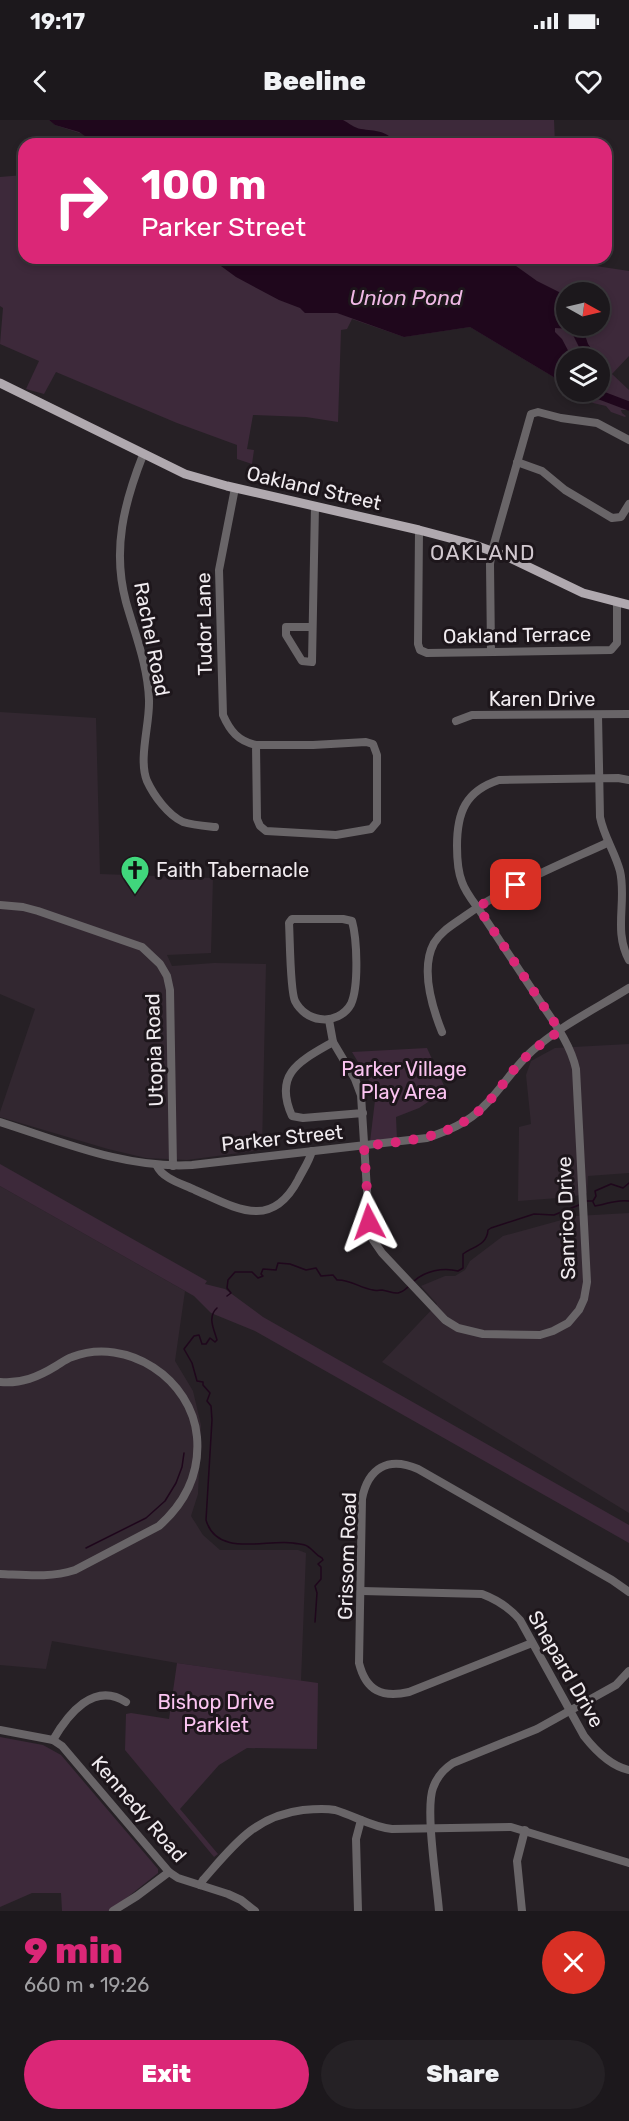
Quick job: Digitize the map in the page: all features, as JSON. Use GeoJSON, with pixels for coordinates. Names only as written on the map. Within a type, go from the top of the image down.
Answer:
{"type":"FeatureCollection","features":[{"type":"Feature","properties":{"kind":"main road","name":"Oakland Street"},"geometry":{"type":"LineString","coordinates":[[0,383],[185,474],[235,488],[419,530],[492,551],[583,593],[629,605]]}},
{"type":"Feature","properties":{"kind":"street"},"geometry":{"type":"LineString","coordinates":[[491,651],[490,564],[492,551],[529,416],[535,412],[569,420],[597,423],[629,440]]}},
{"type":"Feature","properties":{"kind":"street","name":"Rachel Road"},"geometry":{"type":"LineString","coordinates":[[143,455],[126,503],[120,547],[126,599],[147,676],[149,701],[144,767],[147,781],[169,812],[184,822],[215,827]]}},
{"type":"Feature","properties":{"kind":"street"},"geometry":{"type":"LineString","coordinates":[[517,462],[542,471],[565,490],[612,518],[621,517],[629,504]]}},
{"type":"Feature","properties":{"kind":"street","name":"Tudor Lane"},"geometry":{"type":"LineString","coordinates":[[235,488],[219,570],[223,714],[228,727],[237,737],[255,745]]}},
{"type":"Feature","properties":{"kind":"street"},"geometry":{"type":"LineString","coordinates":[[312,627],[286,627],[286,635],[302,661],[312,662],[315,506]]}},
{"type":"Feature","properties":{"kind":"street","name":"Oakland Terrace"},"geometry":{"type":"LineString","coordinates":[[419,530],[418,644],[420,651],[427,653],[611,650],[617,643],[617,603]]}},
{"type":"Feature","properties":{"kind":"street","name":"Karen Drive"},"geometry":{"type":"LineString","coordinates":[[456,721],[472,715],[629,714]]}},
{"type":"Feature","properties":{"kind":"street"},"geometry":{"type":"LineString","coordinates":[[598,715],[600,818],[607,843],[620,873],[620,930],[622,944],[629,960]]}},
{"type":"Feature","properties":{"kind":"street"},"geometry":{"type":"LineString","coordinates":[[358,742],[373,744],[377,755],[377,822],[371,830],[336,835],[266,831],[257,819],[255,745],[358,742]]}},
{"type":"Feature","properties":{"kind":"street","name":"Sanrico Drive"},"geometry":{"type":"LineString","coordinates":[[333,1042],[355,1079],[361,1095],[369,1223],[374,1240],[382,1253],[445,1320],[468,1332],[540,1335],[568,1323],[579,1310],[587,1282],[576,1069],[570,1048],[560,1031],[462,884],[457,852],[460,815],[467,801],[476,792],[487,784],[499,780],[618,778],[629,780]]}},
{"type":"Feature","properties":{"kind":"street"},"geometry":{"type":"LineString","coordinates":[[442,1032],[435,1014],[428,976],[428,960],[434,943],[445,930],[478,907],[530,878],[607,843]]}},
{"type":"Feature","properties":{"kind":"street","name":"Utopia Road"},"geometry":{"type":"LineString","coordinates":[[0,905],[23,907],[131,942],[151,954],[160,964],[170,990],[173,1166]]}},
{"type":"Feature","properties":{"kind":"street"},"geometry":{"type":"LineString","coordinates":[[292,919],[352,921],[355,931],[354,990],[350,1005],[340,1016],[329,1020],[317,1019],[302,1011],[294,999],[289,923],[292,919]]}},
{"type":"Feature","properties":{"kind":"street","name":"Parker Street"},"geometry":{"type":"LineString","coordinates":[[0,1122],[103,1155],[157,1166],[427,1138],[449,1131],[482,1109],[518,1065],[540,1045],[629,988]]}},
{"type":"Feature","properties":{"kind":"street"},"geometry":{"type":"LineString","coordinates":[[329,1020],[333,1042],[302,1060],[290,1072],[285,1089],[286,1102],[292,1116],[303,1118],[363,1113]]}},
{"type":"Feature","properties":{"kind":"street"},"geometry":{"type":"LineString","coordinates":[[157,1166],[162,1173],[175,1181],[232,1207],[258,1211],[277,1206],[286,1199],[312,1151]]}},
{"type":"Feature","properties":{"kind":"street"},"geometry":{"type":"LineString","coordinates":[[0,1382],[13,1383],[39,1377],[71,1357],[93,1353],[129,1356],[158,1370],[181,1394],[196,1427],[198,1451],[188,1491],[171,1515],[159,1526],[75,1570],[48,1576],[0,1574]]}},
{"type":"Feature","properties":{"kind":"street","name":"Grissom Road"},"geometry":{"type":"LineString","coordinates":[[532,1643],[409,1692],[395,1695],[369,1686],[359,1664],[362,1499],[365,1485],[375,1470],[389,1464],[405,1464],[612,1580],[629,1592]]}},
{"type":"Feature","properties":{"kind":"street","name":"Shepard Drive"},"geometry":{"type":"LineString","coordinates":[[362,1591],[482,1594],[510,1608],[520,1620],[584,1736],[595,1750],[610,1761],[629,1770]]}},
{"type":"Feature","properties":{"kind":"street"},"geometry":{"type":"LineString","coordinates":[[440,1911],[432,1828],[432,1791],[444,1768],[453,1762],[537,1729],[616,1685],[629,1671]]}},
{"type":"Feature","properties":{"kind":"street"},"geometry":{"type":"LineString","coordinates":[[0,1730],[53,1740],[72,1713],[93,1698],[116,1695],[126,1702]]}},
{"type":"Feature","properties":{"kind":"street","name":"Kennedy Road"},"geometry":{"type":"LineString","coordinates":[[53,1740],[69,1753],[169,1872],[178,1878],[242,1900],[255,1911]]}},
{"type":"Feature","properties":{"kind":"street"},"geometry":{"type":"LineString","coordinates":[[200,1885],[244,1834],[279,1814],[300,1810],[334,1810],[381,1828],[392,1829],[511,1827],[629,1863]]}},
{"type":"Feature","properties":{"kind":"street"},"geometry":{"type":"LineString","coordinates":[[358,1911],[356,1839],[361,1820]]}},
{"type":"Feature","properties":{"kind":"street"},"geometry":{"type":"LineString","coordinates":[[522,1911],[517,1861],[525,1830]]}},
{"type":"Feature","properties":{"kind":"street"},"geometry":{"type":"LineString","coordinates":[[113,1911],[169,1872]]}},
{"type":"Feature","properties":{"kind":"shaded area"},"geometry":{"type":"Polygon","coordinates":[[[0,712],[96,718],[100,874],[213,878],[211,953],[167,955],[172,966],[214,963],[266,964],[262,1150],[187,1160],[146,1158],[0,1117],[35,1009],[0,994],[0,712]]]}},
{"type":"Feature","properties":{"kind":"shaded area"},"geometry":{"type":"Polygon","coordinates":[[[629,1044],[629,1173],[588,1176],[587,1193],[572,1197],[518,1201],[519,1127],[531,1124],[526,1075],[531,1061],[555,1048],[629,1044]]]}},
{"type":"Feature","properties":{"kind":"shaded area"},"geometry":{"type":"Polygon","coordinates":[[[0,1186],[185,1291],[175,1361],[193,1391],[201,1425],[198,1494],[191,1516],[203,1535],[220,1550],[298,1550],[306,1553],[301,1681],[177,1663],[52,1641],[46,1669],[0,1665],[0,1186]]]}},
{"type":"Feature","properties":{"kind":"shaded area"},"geometry":{"type":"Polygon","coordinates":[[[629,1213],[629,1513],[382,1362],[437,1304],[421,1286],[445,1276],[455,1276],[465,1270],[470,1261],[503,1236],[576,1216],[629,1213]]]}},
{"type":"Feature","properties":{"kind":"green space"},"geometry":{"type":"Polygon","coordinates":[[[49,120],[554,120],[555,138],[88,138],[86,135],[55,125],[49,120]]]}},
{"type":"Feature","properties":{"kind":"green space"},"geometry":{"type":"Polygon","coordinates":[[[18,176],[18,264],[583,264],[629,271],[629,356],[612,374],[629,390],[629,410],[621,410],[625,417],[611,412],[606,406],[592,402],[610,402],[610,348],[556,348],[556,378],[470,327],[404,337],[352,319],[347,329],[341,330],[338,422],[306,417],[253,415],[247,449],[254,450],[252,464],[237,459],[237,445],[177,423],[56,372],[44,394],[26,389],[39,361],[0,344],[3,308],[0,306],[0,177],[18,176]]]}},
{"type":"Feature","properties":{"kind":"green space","name":"Parker Village Play Area"},"geometry":{"type":"Polygon","coordinates":[[[427,1048],[446,1090],[419,1108],[396,1117],[397,1140],[370,1142],[376,1092],[352,1052],[427,1048]]]}},
{"type":"Feature","properties":{"kind":"green space"},"geometry":{"type":"Polygon","coordinates":[[[0,1164],[207,1281],[205,1284],[225,1289],[263,1317],[629,1525],[629,1543],[255,1331],[211,1313],[194,1296],[0,1186],[0,1164]]]}},
{"type":"Feature","properties":{"kind":"green space","name":"Bishop Drive Parklet"},"geometry":{"type":"Polygon","coordinates":[[[177,1663],[318,1683],[317,1749],[247,1748],[219,1765],[180,1809],[218,1854],[214,1857],[125,1750],[126,1714],[169,1719],[177,1663]]]}},
{"type":"Feature","properties":{"kind":"green space"},"geometry":{"type":"Polygon","coordinates":[[[0,1737],[43,1745],[61,1755],[158,1869],[158,1873],[110,1911],[62,1911],[61,1893],[32,1893],[0,1907],[0,1737]]]}},
{"type":"Feature","properties":{"kind":"water"},"geometry":{"type":"Polygon","coordinates":[[[49,120],[343,120],[354,127],[376,131],[391,138],[88,138],[79,132],[55,125],[49,120]]]}},
{"type":"Feature","properties":{"kind":"water","name":"Union Pond"},"geometry":{"type":"Polygon","coordinates":[[[218,264],[513,264],[537,281],[556,290],[555,332],[567,348],[556,348],[556,378],[470,327],[404,337],[337,313],[305,313],[300,308],[279,300],[236,277],[218,264]]]}},
{"type":"Feature","properties":{"kind":"water","name":"Union Pond"},"geometry":{"type":"Polygon","coordinates":[[[574,336],[585,336],[591,348],[580,348],[574,336]]]}},
{"type":"Feature","properties":{"kind":"waterway"},"geometry":{"type":"LineString","coordinates":[[610,399],[629,406]]}},
{"type":"Feature","properties":{"kind":"waterway"},"geometry":{"type":"LineString","coordinates":[[586,1201],[593,1201],[596,1196],[595,1191],[611,1184],[623,1188],[629,1183]]}},
{"type":"Feature","properties":{"kind":"waterway"},"geometry":{"type":"LineString","coordinates":[[593,1202],[595,1206],[616,1201],[629,1201]]}},
{"type":"Feature","properties":{"kind":"waterway"},"geometry":{"type":"LineString","coordinates":[[414,1281],[434,1271],[446,1269],[458,1271],[463,1268],[463,1254],[483,1242],[491,1228],[534,1214],[554,1215],[579,1205]]}},
{"type":"Feature","properties":{"kind":"waterway"},"geometry":{"type":"LineString","coordinates":[[227,1296],[231,1293],[227,1288],[228,1280],[235,1272],[252,1272],[258,1278],[263,1276],[261,1274],[263,1269],[276,1270],[278,1263],[290,1264],[306,1270],[316,1268],[321,1276],[333,1275],[337,1280],[374,1290],[398,1293],[408,1287]]}},
{"type":"Feature","properties":{"kind":"waterway"},"geometry":{"type":"LineString","coordinates":[[217,1308],[212,1315],[217,1340],[215,1342],[210,1338],[206,1344],[202,1344],[199,1335],[194,1336],[184,1349],[192,1363],[197,1381],[203,1382],[210,1393],[207,1401],[211,1406],[212,1420],[206,1520],[212,1532],[220,1539],[231,1543],[302,1544],[322,1558],[323,1560],[318,1564],[321,1567],[321,1579],[315,1586],[317,1593],[315,1622]]}},
{"type":"Feature","properties":{"kind":"waterway"},"geometry":{"type":"LineString","coordinates":[[86,1548],[146,1518],[165,1501],[176,1483],[184,1453]]}},
{"type":"Feature","properties":{"kind":"place","name":"Faith Tabernacle"},"geometry":{"type":"Point","coordinates":[135,896]}},
{"type":"Feature","properties":{"kind":"district","name":"OAKLAND"},"geometry":{"type":"Point","coordinates":[483,552]}},
{"type":"Feature","properties":{"kind":"route"},"geometry":{"type":"LineString","coordinates":[[369,1222],[364,1146],[427,1138],[449,1131],[482,1109],[518,1065],[547,1039],[560,1031],[478,907],[516,885]]}}]}
